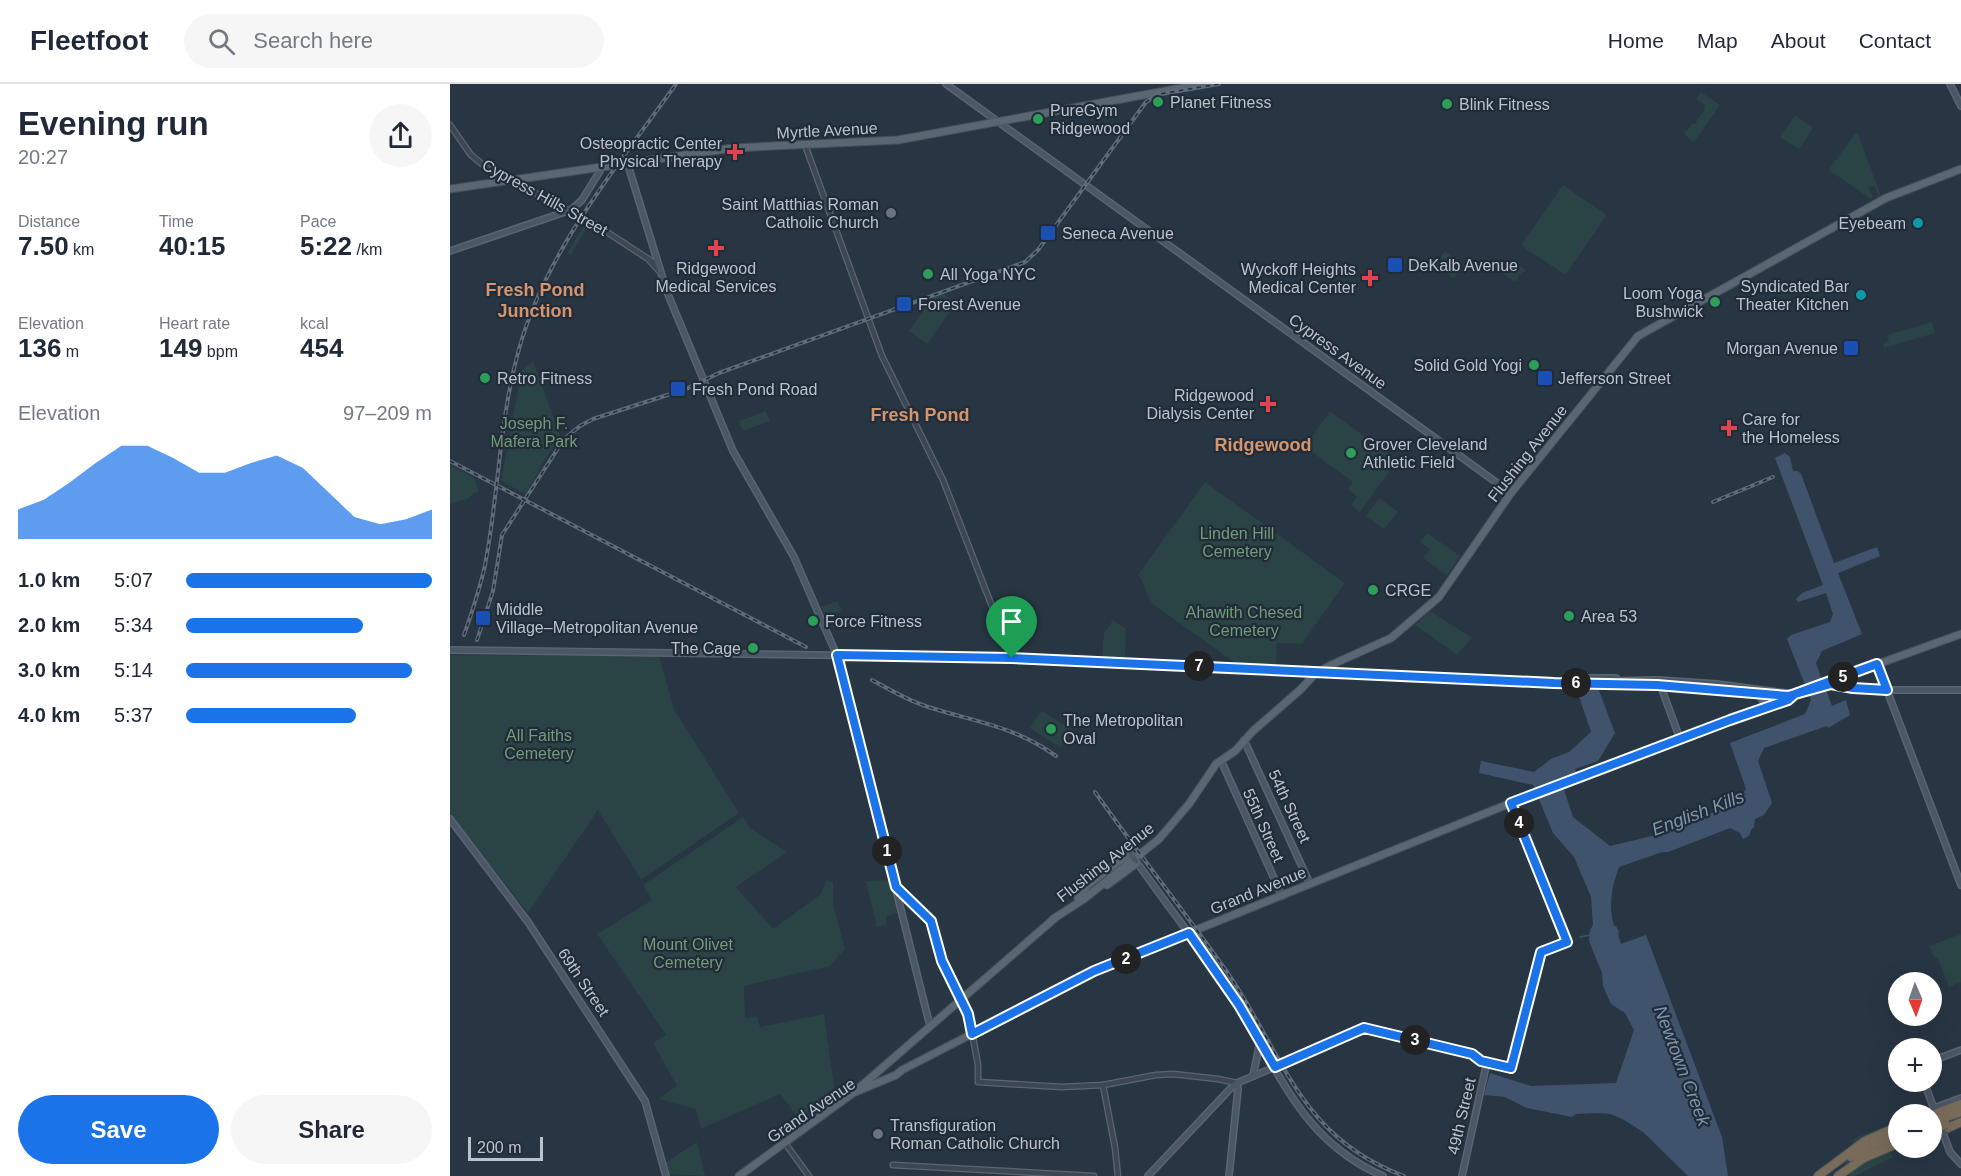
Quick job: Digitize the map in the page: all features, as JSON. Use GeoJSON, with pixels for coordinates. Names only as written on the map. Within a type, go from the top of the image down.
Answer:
{"type":"FeatureCollection","features":[{"type":"Feature","properties":{"kind":"highway"},"geometry":{"type":"LineString","coordinates":[[1942,1116],[1961,1104]]}},
{"type":"Feature","properties":{"kind":"highway"},"geometry":{"type":"LineString","coordinates":[[1942,1117],[1961,1111]]}},
{"type":"Feature","properties":{"kind":"highway"},"geometry":{"type":"LineString","coordinates":[[1942,1117],[1961,1120]]}},
{"type":"Feature","properties":{"kind":"highway"},"geometry":{"type":"LineString","coordinates":[[1818,1176],[1853,1149],[1888,1131]]}},
{"type":"Feature","properties":{"kind":"highway"},"geometry":{"type":"LineString","coordinates":[[1826,1176],[1860,1152],[1888,1140]]}},
{"type":"Feature","properties":{"kind":"highway"},"geometry":{"type":"LineString","coordinates":[[1838,1176],[1860,1161],[1888,1148]]}},
{"type":"Feature","properties":{"kind":"main road","name":"Cypress Avenue"},"geometry":{"type":"LineString","coordinates":[[946,84],[1511,493]]}},
{"type":"Feature","properties":{"kind":"main road","name":"Myrtle Avenue"},"geometry":{"type":"LineString","coordinates":[[450,189],[733,148],[898,140],[1203,84]]}},
{"type":"Feature","properties":{"kind":"main road"},"geometry":{"type":"LineString","coordinates":[[1950,84],[1961,106]]}},
{"type":"Feature","properties":{"kind":"main road"},"geometry":{"type":"LineString","coordinates":[[627,162],[669,297],[733,451],[794,556],[837,655],[930,1026]]}},
{"type":"Feature","properties":{"kind":"main road"},"geometry":{"type":"LineString","coordinates":[[450,251],[571,210],[582,200],[603,166]]}},
{"type":"Feature","properties":{"kind":"main road","name":"Flushing Avenue"},"geometry":{"type":"LineString","coordinates":[[853,1093],[1053,919],[1075,905],[1160,839],[1189,804],[1216,764],[1235,751],[1319,671],[1392,638],[1431,605],[1442,594],[1511,493],[1638,336],[1886,198],[1961,170]]}},
{"type":"Feature","properties":{"kind":"main road","name":"Grand Avenue"},"geometry":{"type":"LineString","coordinates":[[887,1075],[900,1071],[1050,998],[1082,973],[1189,933],[1511,803],[1961,634]]}},
{"type":"Feature","properties":{"kind":"main road"},"geometry":{"type":"LineString","coordinates":[[450,650],[1012,658],[1660,683],[1799,693]]}},
{"type":"Feature","properties":{"kind":"main road"},"geometry":{"type":"LineString","coordinates":[[1877,664],[1961,885]]}},
{"type":"Feature","properties":{"kind":"main road"},"geometry":{"type":"LineString","coordinates":[[1851,674],[1853,688]]}},
{"type":"Feature","properties":{"kind":"main road"},"geometry":{"type":"LineString","coordinates":[[1583,681],[1629,680],[1788,696],[1799,693]]}},
{"type":"Feature","properties":{"kind":"main road"},"geometry":{"type":"LineString","coordinates":[[1660,683],[1680,739]]}},
{"type":"Feature","properties":{"kind":"main road"},"geometry":{"type":"LineString","coordinates":[[1824,684],[1887,690],[1961,690]]}},
{"type":"Feature","properties":{"kind":"main road"},"geometry":{"type":"LineString","coordinates":[[1737,692],[1771,693],[1774,691]]}},
{"type":"Feature","properties":{"kind":"main road"},"geometry":{"type":"LineString","coordinates":[[1760,694],[1765,707]]}},
{"type":"Feature","properties":{"kind":"main road","name":"Flushing Avenue"},"geometry":{"type":"LineString","coordinates":[[1075,905],[1155,840],[1179,811],[1210,766],[1243,742]]}},
{"type":"Feature","properties":{"kind":"main road","name":"54th Street"},"geometry":{"type":"LineString","coordinates":[[1243,742],[1310,884]]}},
{"type":"Feature","properties":{"kind":"main road"},"geometry":{"type":"LineString","coordinates":[[1223,765],[1235,751]]}},
{"type":"Feature","properties":{"kind":"main road","name":"55th Street"},"geometry":{"type":"LineString","coordinates":[[1223,765],[1282,896]]}},
{"type":"Feature","properties":{"kind":"main road"},"geometry":{"type":"LineString","coordinates":[[1487,1062],[1512,1068],[1541,952],[1567,942],[1511,803]]}},
{"type":"Feature","properties":{"kind":"main road","name":"69th Street"},"geometry":{"type":"LineString","coordinates":[[450,819],[528,922],[645,1101],[666,1176]]}},
{"type":"Feature","properties":{"kind":"main road"},"geometry":{"type":"LineString","coordinates":[[1075,905],[1088,885],[1130,854],[1227,987],[1257,1035],[1295,1104],[1312,1126],[1340,1152],[1383,1176]]}},
{"type":"Feature","properties":{"kind":"main road"},"geometry":{"type":"LineString","coordinates":[[1075,905],[1086,901],[1136,862]]}},
{"type":"Feature","properties":{"kind":"main road"},"geometry":{"type":"LineString","coordinates":[[1257,1035],[1257,1056]]}},
{"type":"Feature","properties":{"kind":"main road"},"geometry":{"type":"LineString","coordinates":[[1236,1096],[1253,1076],[1260,1042]]}},
{"type":"Feature","properties":{"kind":"main road"},"geometry":{"type":"LineString","coordinates":[[1942,1057],[1961,1050]]}},
{"type":"Feature","properties":{"kind":"main road","name":"49th Street"},"geometry":{"type":"LineString","coordinates":[[1462,1176],[1487,1062]]}},
{"type":"Feature","properties":{"kind":"main road"},"geometry":{"type":"LineString","coordinates":[[1148,1176],[1237,1083],[1275,1067]]}},
{"type":"Feature","properties":{"kind":"main road","name":"Grand Avenue"},"geometry":{"type":"LineString","coordinates":[[739,1176],[853,1093],[896,1075],[900,1071]]}},
{"type":"Feature","properties":{"kind":"main road"},"geometry":{"type":"LineString","coordinates":[[1229,1176],[1237,1083]]}},
{"type":"Feature","properties":{"kind":"main road"},"geometry":{"type":"LineString","coordinates":[[1942,1116],[1961,1098]]}},
{"type":"Feature","properties":{"kind":"main road"},"geometry":{"type":"LineString","coordinates":[[1942,1121],[1950,1152],[1961,1164]]}},
{"type":"Feature","properties":{"kind":"street","name":"Cypress Hills Street"},"geometry":{"type":"LineString","coordinates":[[450,125],[476,160],[510,180],[571,210],[659,266]]}},
{"type":"Feature","properties":{"kind":"street"},"geometry":{"type":"LineString","coordinates":[[805,145],[882,356],[943,480],[1012,658]]}},
{"type":"Feature","properties":{"kind":"street","name":"Cypress Hills Street"},"geometry":{"type":"LineString","coordinates":[[649,260],[661,274]]}},
{"type":"Feature","properties":{"kind":"street"},"geometry":{"type":"LineString","coordinates":[[896,887],[931,921],[942,961],[968,1014],[978,1065],[978,1082],[1062,1088],[1103,1085],[1164,1074],[1237,1083]]}},
{"type":"Feature","properties":{"kind":"street"},"geometry":{"type":"LineString","coordinates":[[1275,1067],[1364,1028],[1472,1054],[1487,1062]]}},
{"type":"Feature","properties":{"kind":"street"},"geometry":{"type":"LineString","coordinates":[[1103,1085],[1118,1176]]}},
{"type":"Feature","properties":{"kind":"street"},"geometry":{"type":"LineString","coordinates":[[785,1143],[809,1176]]}},
{"type":"Feature","properties":{"kind":"street"},"geometry":{"type":"LineString","coordinates":[[893,1165],[1094,1176]]}},
{"type":"Feature","properties":{"kind":"green space"},"geometry":{"type":"Polygon","coordinates":[[[1701,92],[1720,105],[1694,142],[1685,133],[1692,124],[1695,124],[1704,110],[1705,105],[1696,99],[1701,92]]]}},
{"type":"Feature","properties":{"kind":"green space"},"geometry":{"type":"Polygon","coordinates":[[[1795,115],[1813,128],[1799,149],[1780,137],[1795,115]]]}},
{"type":"Feature","properties":{"kind":"green space"},"geometry":{"type":"Polygon","coordinates":[[[1855,134],[1858,134],[1881,196],[1879,197],[1875,187],[1869,186],[1873,197],[1871,199],[1829,169],[1855,134]]]}},
{"type":"Feature","properties":{"kind":"green space"},"geometry":{"type":"Polygon","coordinates":[[[1563,185],[1607,215],[1566,274],[1523,247],[1522,244],[1563,185]]]}},
{"type":"Feature","properties":{"kind":"green space"},"geometry":{"type":"Polygon","coordinates":[[[585,223],[589,225],[571,255],[567,253],[585,223]]]}},
{"type":"Feature","properties":{"kind":"green space"},"geometry":{"type":"Polygon","coordinates":[[[1445,251],[1458,260],[1455,265],[1461,269],[1454,278],[1435,265],[1445,251]]]}},
{"type":"Feature","properties":{"kind":"green space"},"geometry":{"type":"Polygon","coordinates":[[[1512,260],[1527,271],[1522,272],[1515,282],[1502,273],[1512,260]]]}},
{"type":"Feature","properties":{"kind":"green space"},"geometry":{"type":"Polygon","coordinates":[[[938,290],[956,303],[927,344],[909,331],[938,290]]]}},
{"type":"Feature","properties":{"kind":"green space"},"geometry":{"type":"Polygon","coordinates":[[[1932,322],[1935,333],[1884,348],[1883,344],[1889,342],[1887,335],[1932,322]]]}},
{"type":"Feature","properties":{"kind":"green space","name":"Joseph F. Mafera Park"},"geometry":{"type":"Polygon","coordinates":[[[533,361],[561,438],[545,459],[526,494],[501,481],[522,370],[533,361]]]}},
{"type":"Feature","properties":{"kind":"green space"},"geometry":{"type":"Polygon","coordinates":[[[766,411],[770,421],[743,431],[739,421],[766,411]]]}},
{"type":"Feature","properties":{"kind":"green space","name":"Grover Cleveland Athletic Field"},"geometry":{"type":"Polygon","coordinates":[[[1330,411],[1397,460],[1360,512],[1351,505],[1357,497],[1348,489],[1353,482],[1305,447],[1330,411]]]}},
{"type":"Feature","properties":{"kind":"green space"},"geometry":{"type":"Polygon","coordinates":[[[450,465],[474,478],[479,491],[469,498],[450,504],[450,465]]]}},
{"type":"Feature","properties":{"kind":"green space"},"geometry":{"type":"Polygon","coordinates":[[[1205,482],[1345,583],[1302,644],[1277,643],[1276,665],[1237,664],[1154,605],[1138,575],[1205,482]]]}},
{"type":"Feature","properties":{"kind":"green space"},"geometry":{"type":"Polygon","coordinates":[[[1379,498],[1398,512],[1384,529],[1366,516],[1379,498]]]}},
{"type":"Feature","properties":{"kind":"green space"},"geometry":{"type":"Polygon","coordinates":[[[1427,533],[1460,556],[1447,575],[1423,558],[1430,549],[1420,542],[1427,533]]]}},
{"type":"Feature","properties":{"kind":"green space"},"geometry":{"type":"Polygon","coordinates":[[[837,601],[842,611],[826,617],[821,607],[837,601]]]}},
{"type":"Feature","properties":{"kind":"green space"},"geometry":{"type":"Polygon","coordinates":[[[1430,611],[1472,638],[1457,655],[1415,625],[1430,611]]]}},
{"type":"Feature","properties":{"kind":"green space"},"geometry":{"type":"Polygon","coordinates":[[[1113,620],[1126,629],[1125,658],[1102,657],[1104,633],[1113,620]]]}},
{"type":"Feature","properties":{"kind":"green space","name":"All Faiths Cemetery"},"geometry":{"type":"Polygon","coordinates":[[[450,655],[659,656],[674,709],[739,813],[641,880],[598,810],[528,913],[450,814],[450,655]]]}},
{"type":"Feature","properties":{"kind":"green space","name":"The Metropolitan Oval"},"geometry":{"type":"Polygon","coordinates":[[[1042,711],[1073,730],[1061,748],[1030,728],[1042,711]]]}},
{"type":"Feature","properties":{"kind":"green space","name":"Mount Olivet Cemetery"},"geometry":{"type":"Polygon","coordinates":[[[743,817],[749,827],[787,852],[736,887],[773,929],[821,894],[826,881],[833,882],[833,904],[845,949],[830,966],[744,986],[745,1018],[757,1016],[760,1027],[824,1014],[836,1100],[803,1124],[780,1094],[701,1129],[696,1109],[658,1099],[677,1086],[653,1043],[666,1035],[597,934],[652,900],[643,885],[743,817]]]}},
{"type":"Feature","properties":{"kind":"green space"},"geometry":{"type":"Polygon","coordinates":[[[889,880],[898,913],[886,916],[887,925],[877,927],[866,881],[889,880]]]}},
{"type":"Feature","properties":{"kind":"green space"},"geometry":{"type":"Polygon","coordinates":[[[1961,934],[1961,982],[1949,987],[1937,957],[1935,958],[1929,946],[1961,934]]]}},
{"type":"Feature","properties":{"kind":"green space"},"geometry":{"type":"Polygon","coordinates":[[[1881,1128],[1888,1145],[1888,1158],[1891,1158],[1855,1176],[1850,1176],[1840,1153],[1850,1148],[1855,1138],[1881,1128]]]}},
{"type":"Feature","properties":{"kind":"green space"},"geometry":{"type":"Polygon","coordinates":[[[697,1142],[705,1176],[669,1174],[666,1162],[697,1142]]]}},
{"type":"Feature","properties":{"kind":"water","name":"Newtown Creek"},"geometry":{"type":"Polygon","coordinates":[[[1785,453],[1790,457],[1793,471],[1801,474],[1834,563],[1877,547],[1880,556],[1838,573],[1862,634],[1822,651],[1816,663],[1822,681],[1819,682],[1822,691],[1826,690],[1832,706],[1846,700],[1850,715],[1828,728],[1827,726],[1764,748],[1758,761],[1772,803],[1764,815],[1755,819],[1749,836],[1743,839],[1740,833],[1730,828],[1668,852],[1619,867],[1614,881],[1611,911],[1621,944],[1646,935],[1722,1137],[1728,1176],[1683,1176],[1660,1150],[1623,1119],[1599,1113],[1576,1114],[1572,1117],[1527,1108],[1505,1097],[1484,1095],[1490,1073],[1531,1086],[1616,1083],[1634,1030],[1625,1013],[1611,1004],[1603,986],[1602,973],[1589,941],[1593,925],[1591,897],[1574,857],[1553,833],[1533,785],[1479,773],[1481,761],[1534,772],[1551,759],[1569,752],[1591,732],[1576,688],[1598,688],[1615,733],[1598,761],[1575,769],[1576,772],[1559,783],[1560,787],[1563,787],[1573,817],[1610,846],[1652,836],[1736,802],[1746,789],[1730,743],[1805,714],[1811,700],[1787,639],[1791,635],[1830,622],[1833,614],[1826,593],[1798,602],[1796,599],[1802,593],[1823,585],[1775,458],[1785,453]]]}},
{"type":"Feature","properties":{"kind":"pier"},"geometry":{"type":"Polygon","coordinates":[[[1620,1118],[1643,1132],[1688,1176],[1682,1176],[1646,1138],[1619,1122],[1620,1118]]]}},
{"type":"Feature","properties":{"kind":"waterway"},"geometry":{"type":"LineString","coordinates":[[1580,937],[1590,935]]}},
{"type":"Feature","properties":{"kind":"railway"},"geometry":{"type":"LineString","coordinates":[[464,635],[485,565],[507,403],[519,349],[531,312],[565,243],[608,178],[676,84]]}},
{"type":"Feature","properties":{"kind":"railway"},"geometry":{"type":"LineString","coordinates":[[477,640],[493,591],[502,535],[564,439],[580,426],[593,419],[686,389],[719,373],[1025,262],[1038,250],[1146,102],[1160,94],[1219,84]]}},
{"type":"Feature","properties":{"kind":"railway"},"geometry":{"type":"LineString","coordinates":[[450,461],[806,647]]}},
{"type":"Feature","properties":{"kind":"railway"},"geometry":{"type":"LineString","coordinates":[[1713,502],[1773,477]]}},
{"type":"Feature","properties":{"kind":"railway"},"geometry":{"type":"LineString","coordinates":[[872,680],[935,709],[1012,732],[1056,756]]}},
{"type":"Feature","properties":{"kind":"railway"},"geometry":{"type":"LineString","coordinates":[[1095,792],[1227,972],[1281,1063],[1317,1116],[1340,1139],[1368,1159],[1404,1176]]}},
{"type":"Feature","properties":{"kind":"place","name":"Planet Fitness"},"geometry":{"type":"Point","coordinates":[1158,102]}},
{"type":"Feature","properties":{"kind":"place","name":"Blink Fitness"},"geometry":{"type":"Point","coordinates":[1447,104]}},
{"type":"Feature","properties":{"kind":"place","name":"PureGym Ridgewood"},"geometry":{"type":"Point","coordinates":[1038,119]}},
{"type":"Feature","properties":{"kind":"place","name":"Osteopractic Center Physical Therapy"},"geometry":{"type":"Point","coordinates":[735,152]}},
{"type":"Feature","properties":{"kind":"place","name":"Saint Matthias Roman Catholic Church"},"geometry":{"type":"Point","coordinates":[891,213]}},
{"type":"Feature","properties":{"kind":"place","name":"Eyebeam"},"geometry":{"type":"Point","coordinates":[1918,223]}},
{"type":"Feature","properties":{"kind":"place","name":"Seneca Avenue"},"geometry":{"type":"Point","coordinates":[1048,233]}},
{"type":"Feature","properties":{"kind":"place","name":"Ridgewood Medical Services"},"geometry":{"type":"Point","coordinates":[716,248]}},
{"type":"Feature","properties":{"kind":"place","name":"DeKalb Avenue"},"geometry":{"type":"Point","coordinates":[1395,265]}},
{"type":"Feature","properties":{"kind":"place","name":"All Yoga NYC"},"geometry":{"type":"Point","coordinates":[928,274]}},
{"type":"Feature","properties":{"kind":"place","name":"Wyckoff Heights Medical Center"},"geometry":{"type":"Point","coordinates":[1370,278]}},
{"type":"Feature","properties":{"kind":"place","name":"Syndicated Bar Theater Kitchen"},"geometry":{"type":"Point","coordinates":[1861,295]}},
{"type":"Feature","properties":{"kind":"place","name":"Loom Yoga Bushwick"},"geometry":{"type":"Point","coordinates":[1715,302]}},
{"type":"Feature","properties":{"kind":"place","name":"Forest Avenue"},"geometry":{"type":"Point","coordinates":[904,304]}},
{"type":"Feature","properties":{"kind":"place","name":"Morgan Avenue"},"geometry":{"type":"Point","coordinates":[1851,348]}},
{"type":"Feature","properties":{"kind":"place","name":"Solid Gold Yogi"},"geometry":{"type":"Point","coordinates":[1534,365]}},
{"type":"Feature","properties":{"kind":"place","name":"Retro Fitness"},"geometry":{"type":"Point","coordinates":[485,378]}},
{"type":"Feature","properties":{"kind":"place","name":"Jefferson Street"},"geometry":{"type":"Point","coordinates":[1545,378]}},
{"type":"Feature","properties":{"kind":"place","name":"Fresh Pond Road"},"geometry":{"type":"Point","coordinates":[678,389]}},
{"type":"Feature","properties":{"kind":"place","name":"Ridgewood Dialysis Center"},"geometry":{"type":"Point","coordinates":[1268,404]}},
{"type":"Feature","properties":{"kind":"place","name":"Care for the Homeless"},"geometry":{"type":"Point","coordinates":[1729,428]}},
{"type":"Feature","properties":{"kind":"place","name":"Grover Cleveland Athletic Field"},"geometry":{"type":"Point","coordinates":[1351,453]}},
{"type":"Feature","properties":{"kind":"place","name":"CRGE"},"geometry":{"type":"Point","coordinates":[1373,590]}},
{"type":"Feature","properties":{"kind":"place","name":"Area 53"},"geometry":{"type":"Point","coordinates":[1569,616]}},
{"type":"Feature","properties":{"kind":"place","name":"Middle Village–Metropolitan Avenue"},"geometry":{"type":"Point","coordinates":[483,618]}},
{"type":"Feature","properties":{"kind":"place","name":"Force Fitness"},"geometry":{"type":"Point","coordinates":[813,621]}},
{"type":"Feature","properties":{"kind":"place","name":"The Cage"},"geometry":{"type":"Point","coordinates":[753,648]}},
{"type":"Feature","properties":{"kind":"place","name":"The Metropolitan Oval"},"geometry":{"type":"Point","coordinates":[1051,729]}},
{"type":"Feature","properties":{"kind":"place","name":"Transfiguration Roman Catholic Church"},"geometry":{"type":"Point","coordinates":[878,1134]}},
{"type":"Feature","properties":{"kind":"district","name":"Fresh Pond Junction"},"geometry":{"type":"Point","coordinates":[535,300]}},
{"type":"Feature","properties":{"kind":"district","name":"Fresh Pond"},"geometry":{"type":"Point","coordinates":[920,415]}},
{"type":"Feature","properties":{"kind":"district","name":"Ridgewood"},"geometry":{"type":"Point","coordinates":[1263,445]}},
{"type":"Feature","properties":{"kind":"route"},"geometry":{"type":"LineString","coordinates":[[1012,658],[837,655],[896,887],[931,921],[939,953],[968,1014],[972,1034],[1094,971],[1189,933],[1239,1005],[1275,1067],[1368,1028],[1472,1054],[1481,1061],[1511,1068],[1541,952],[1567,942],[1511,803],[1788,700],[1795,694],[1877,664],[1887,690],[1824,684],[1795,694],[1791,696],[1788,696],[1657,685],[1554,683],[1012,658]]}},
{"type":"Feature","properties":{"kind":"park label","name":"Linden Hill Cemetery"},"geometry":{"type":"Point","coordinates":[1237,542]}},
{"type":"Feature","properties":{"kind":"park label","name":"Ahawith Chesed Cemetery"},"geometry":{"type":"Point","coordinates":[1244,621]}},
{"type":"Feature","properties":{"kind":"water label","name":"English Kills"},"geometry":{"type":"Point","coordinates":[1698,813]}}]}
